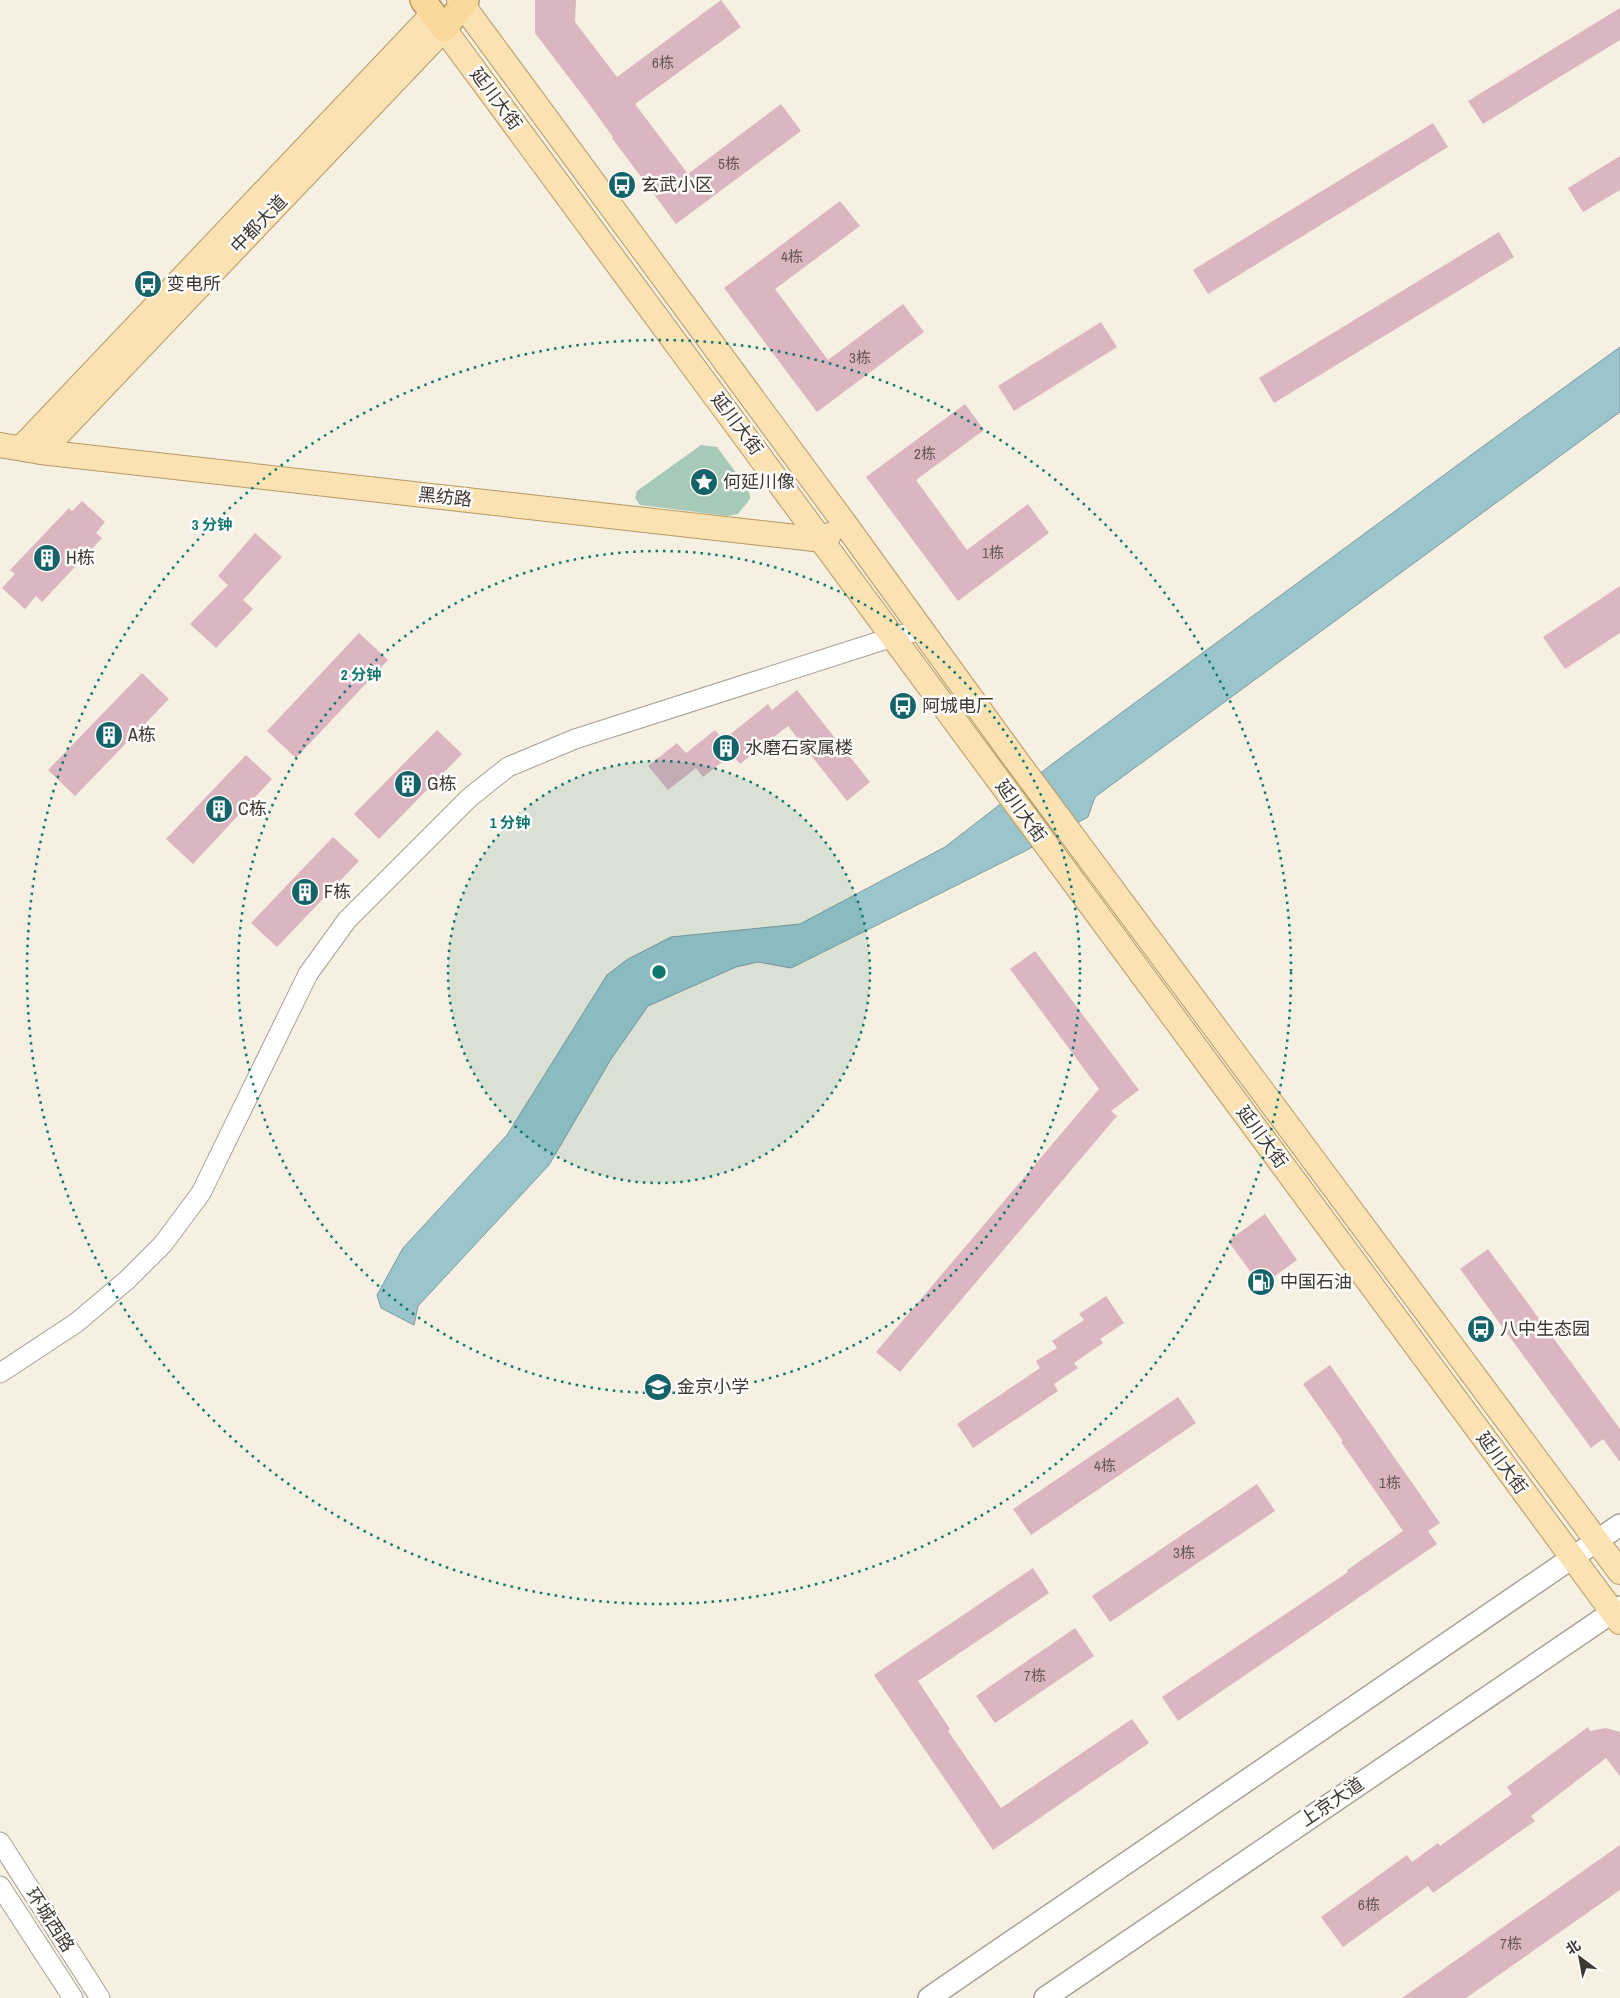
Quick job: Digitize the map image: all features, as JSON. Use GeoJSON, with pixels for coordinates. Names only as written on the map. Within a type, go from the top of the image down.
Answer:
{"type":"FeatureCollection","features":[{"type":"Feature","properties":{"kind":"main road","name":"中都大道"},"geometry":{"type":"LineString","coordinates":[[21,448],[448,7]]}},
{"type":"Feature","properties":{"kind":"main road","name":"延川大街"},"geometry":{"type":"LineString","coordinates":[[448,7],[845,524],[1016,760],[1620,1572]]}},
{"type":"Feature","properties":{"kind":"main road","name":"延川大街"},"geometry":{"type":"LineString","coordinates":[[448,7],[822,540],[1573,1558],[1618,1614]]}},
{"type":"Feature","properties":{"kind":"main road","name":"黑纺路"},"geometry":{"type":"LineString","coordinates":[[21,448],[822,540]]}},
{"type":"Feature","properties":{"kind":"main road"},"geometry":{"type":"LineString","coordinates":[[822,540],[845,524]]}},
{"type":"Feature","properties":{"kind":"main road"},"geometry":{"type":"LineString","coordinates":[[929,1998],[1620,1525]]}},
{"type":"Feature","properties":{"kind":"main road","name":"上京大道"},"geometry":{"type":"LineString","coordinates":[[1045,1998],[1618,1614]]}},
{"type":"Feature","properties":{"kind":"street"},"geometry":{"type":"LineString","coordinates":[[0,1373],[76,1322],[127,1280],[163,1244],[200,1193],[308,974],[347,920],[468,798],[508,767],[575,739],[893,637],[922,630]]}},
{"type":"Feature","properties":{"kind":"street","name":"环城西路"},"geometry":{"type":"LineString","coordinates":[[0,1842],[100,1998]]}},
{"type":"Feature","properties":{"kind":"street","name":"环城西路"},"geometry":{"type":"LineString","coordinates":[[0,1886],[73,1998]]}},
{"type":"Feature","properties":{"kind":"green space"},"geometry":{"type":"Polygon","coordinates":[[[701,445],[717,447],[748,489],[750,499],[738,514],[728,516],[640,505],[635,498],[637,491],[701,445]]]}},
{"type":"Feature","properties":{"kind":"water"},"geometry":{"type":"Polygon","coordinates":[[[1620,347],[1620,412],[1095,797],[1088,817],[1025,851],[791,968],[758,962],[736,967],[648,1006],[611,1059],[549,1165],[418,1306],[414,1325],[381,1308],[377,1295],[403,1248],[507,1135],[607,975],[628,959],[671,937],[800,924],[945,847],[1056,761],[1620,347]]]}},
{"type":"Feature","properties":{"kind":"building"},"geometry":{"type":"Polygon","coordinates":[[[535,0],[576,0],[575,22],[617,77],[721,0],[741,27],[635,104],[688,174],[781,104],[801,131],[676,224],[535,33],[535,0]]]}},
{"type":"Feature","properties":{"kind":"building"},"geometry":{"type":"Polygon","coordinates":[[[1620,8],[1620,40],[1483,124],[1468,101],[1620,8]]]}},
{"type":"Feature","properties":{"kind":"building"},"geometry":{"type":"Polygon","coordinates":[[[1433,123],[1448,147],[1208,294],[1193,270],[1433,123]]]}},
{"type":"Feature","properties":{"kind":"building"},"geometry":{"type":"Polygon","coordinates":[[[1620,156],[1620,190],[1583,212],[1568,188],[1620,156]]]}},
{"type":"Feature","properties":{"kind":"building"},"geometry":{"type":"Polygon","coordinates":[[[840,201],[860,226],[775,289],[828,360],[903,304],[924,332],[817,412],[724,288],[840,201]]]}},
{"type":"Feature","properties":{"kind":"building"},"geometry":{"type":"Polygon","coordinates":[[[1499,232],[1514,257],[1274,403],[1259,378],[1499,232]]]}},
{"type":"Feature","properties":{"kind":"building"},"geometry":{"type":"Polygon","coordinates":[[[1101,322],[1117,347],[1014,411],[998,386],[1101,322]]]}},
{"type":"Feature","properties":{"kind":"building"},"geometry":{"type":"Polygon","coordinates":[[[965,404],[984,430],[916,480],[967,550],[1028,504],[1049,533],[958,601],[866,477],[965,404]]]}},
{"type":"Feature","properties":{"kind":"building","name":"H栋"},"geometry":{"type":"Polygon","coordinates":[[[82,501],[105,522],[96,533],[102,538],[42,602],[36,596],[25,609],[2,588],[15,574],[10,570],[69,508],[72,511],[82,501]]]}},
{"type":"Feature","properties":{"kind":"building"},"geometry":{"type":"Polygon","coordinates":[[[255,533],[282,557],[243,600],[253,609],[216,648],[190,624],[228,585],[218,576],[255,533]]]}},
{"type":"Feature","properties":{"kind":"building"},"geometry":{"type":"Polygon","coordinates":[[[1620,586],[1620,633],[1565,669],[1543,637],[1620,586]]]}},
{"type":"Feature","properties":{"kind":"building"},"geometry":{"type":"Polygon","coordinates":[[[359,633],[388,660],[296,758],[267,731],[359,633]]]}},
{"type":"Feature","properties":{"kind":"building","name":"A栋"},"geometry":{"type":"Polygon","coordinates":[[[142,673],[169,699],[75,796],[48,770],[142,673]]]}},
{"type":"Feature","properties":{"kind":"building","name":"水磨石家属楼"},"geometry":{"type":"Polygon","coordinates":[[[797,690],[870,782],[847,801],[788,726],[740,764],[732,754],[703,777],[696,768],[668,790],[648,766],[677,743],[686,753],[715,730],[723,740],[768,704],[772,710],[797,690]]]}},
{"type":"Feature","properties":{"kind":"building","name":"G栋"},"geometry":{"type":"Polygon","coordinates":[[[437,730],[462,754],[379,839],[354,814],[437,730]]]}},
{"type":"Feature","properties":{"kind":"building","name":"C栋"},"geometry":{"type":"Polygon","coordinates":[[[246,755],[272,779],[193,864],[166,839],[246,755]]]}},
{"type":"Feature","properties":{"kind":"building","name":"F栋"},"geometry":{"type":"Polygon","coordinates":[[[333,837],[359,861],[277,947],[251,923],[333,837]]]}},
{"type":"Feature","properties":{"kind":"building"},"geometry":{"type":"Polygon","coordinates":[[[1035,951],[1139,1090],[1111,1111],[1117,1116],[900,1372],[876,1352],[1099,1089],[1010,969],[1035,951]]]}},
{"type":"Feature","properties":{"kind":"building"},"geometry":{"type":"Polygon","coordinates":[[[1265,1214],[1297,1260],[1261,1286],[1228,1241],[1265,1214]]]}},
{"type":"Feature","properties":{"kind":"building"},"geometry":{"type":"Polygon","coordinates":[[[1488,1249],[1620,1429],[1620,1462],[1603,1439],[1591,1448],[1460,1269],[1488,1249]]]}},
{"type":"Feature","properties":{"kind":"building"},"geometry":{"type":"Polygon","coordinates":[[[1106,1296],[1124,1323],[1100,1339],[1103,1343],[1074,1363],[1078,1368],[1054,1384],[1058,1391],[973,1448],[957,1424],[1040,1368],[1036,1361],[1057,1348],[1052,1341],[1084,1320],[1079,1314],[1106,1296]]]}},
{"type":"Feature","properties":{"kind":"building"},"geometry":{"type":"Polygon","coordinates":[[[1330,1365],[1440,1523],[1428,1531],[1437,1544],[1178,1721],[1162,1697],[1348,1572],[1347,1570],[1403,1531],[1303,1384],[1330,1365]]]}},
{"type":"Feature","properties":{"kind":"building"},"geometry":{"type":"Polygon","coordinates":[[[1178,1397],[1196,1423],[1031,1535],[1013,1509],[1178,1397]]]}},
{"type":"Feature","properties":{"kind":"building"},"geometry":{"type":"Polygon","coordinates":[[[1257,1484],[1275,1511],[1110,1622],[1092,1596],[1257,1484]]]}},
{"type":"Feature","properties":{"kind":"building"},"geometry":{"type":"Polygon","coordinates":[[[1033,1568],[1049,1593],[918,1681],[950,1729],[948,1731],[1001,1808],[1132,1719],[1149,1743],[993,1850],[874,1675],[1033,1568]]]}},
{"type":"Feature","properties":{"kind":"building"},"geometry":{"type":"Polygon","coordinates":[[[1075,1628],[1094,1656],[995,1723],[976,1696],[1075,1628]]]}},
{"type":"Feature","properties":{"kind":"building"},"geometry":{"type":"Polygon","coordinates":[[[1588,1727],[1590,1731],[1606,1728],[1620,1732],[1620,1776],[1606,1758],[1531,1816],[1535,1821],[1433,1893],[1428,1886],[1343,1947],[1321,1917],[1407,1855],[1412,1862],[1438,1843],[1440,1846],[1512,1794],[1507,1787],[1588,1727]]]}},
{"type":"Feature","properties":{"kind":"building"},"geometry":{"type":"Polygon","coordinates":[[[1620,1845],[1620,1890],[1466,1998],[1402,1998],[1620,1845]]]}},
{"type":"Feature","properties":{"kind":"place","name":"玄武小区"},"geometry":{"type":"Point","coordinates":[622,185]}},
{"type":"Feature","properties":{"kind":"place","name":"变电所"},"geometry":{"type":"Point","coordinates":[148,284]}},
{"type":"Feature","properties":{"kind":"place","name":"何延川像"},"geometry":{"type":"Point","coordinates":[704,482]}},
{"type":"Feature","properties":{"kind":"place","name":"H栋"},"geometry":{"type":"Point","coordinates":[47,558]}},
{"type":"Feature","properties":{"kind":"place","name":"阿城电厂"},"geometry":{"type":"Point","coordinates":[903,706]}},
{"type":"Feature","properties":{"kind":"place","name":"A栋"},"geometry":{"type":"Point","coordinates":[109,735]}},
{"type":"Feature","properties":{"kind":"place","name":"水磨石家属楼"},"geometry":{"type":"Point","coordinates":[726,748]}},
{"type":"Feature","properties":{"kind":"place","name":"G栋"},"geometry":{"type":"Point","coordinates":[408,784]}},
{"type":"Feature","properties":{"kind":"place","name":"C栋"},"geometry":{"type":"Point","coordinates":[219,809]}},
{"type":"Feature","properties":{"kind":"place","name":"F栋"},"geometry":{"type":"Point","coordinates":[305,892]}},
{"type":"Feature","properties":{"kind":"place","name":"中国石油"},"geometry":{"type":"Point","coordinates":[1261,1282]}},
{"type":"Feature","properties":{"kind":"place","name":"八中生态园"},"geometry":{"type":"Point","coordinates":[1481,1329]}},
{"type":"Feature","properties":{"kind":"place","name":"金京小学"},"geometry":{"type":"Point","coordinates":[658,1387]}}]}
